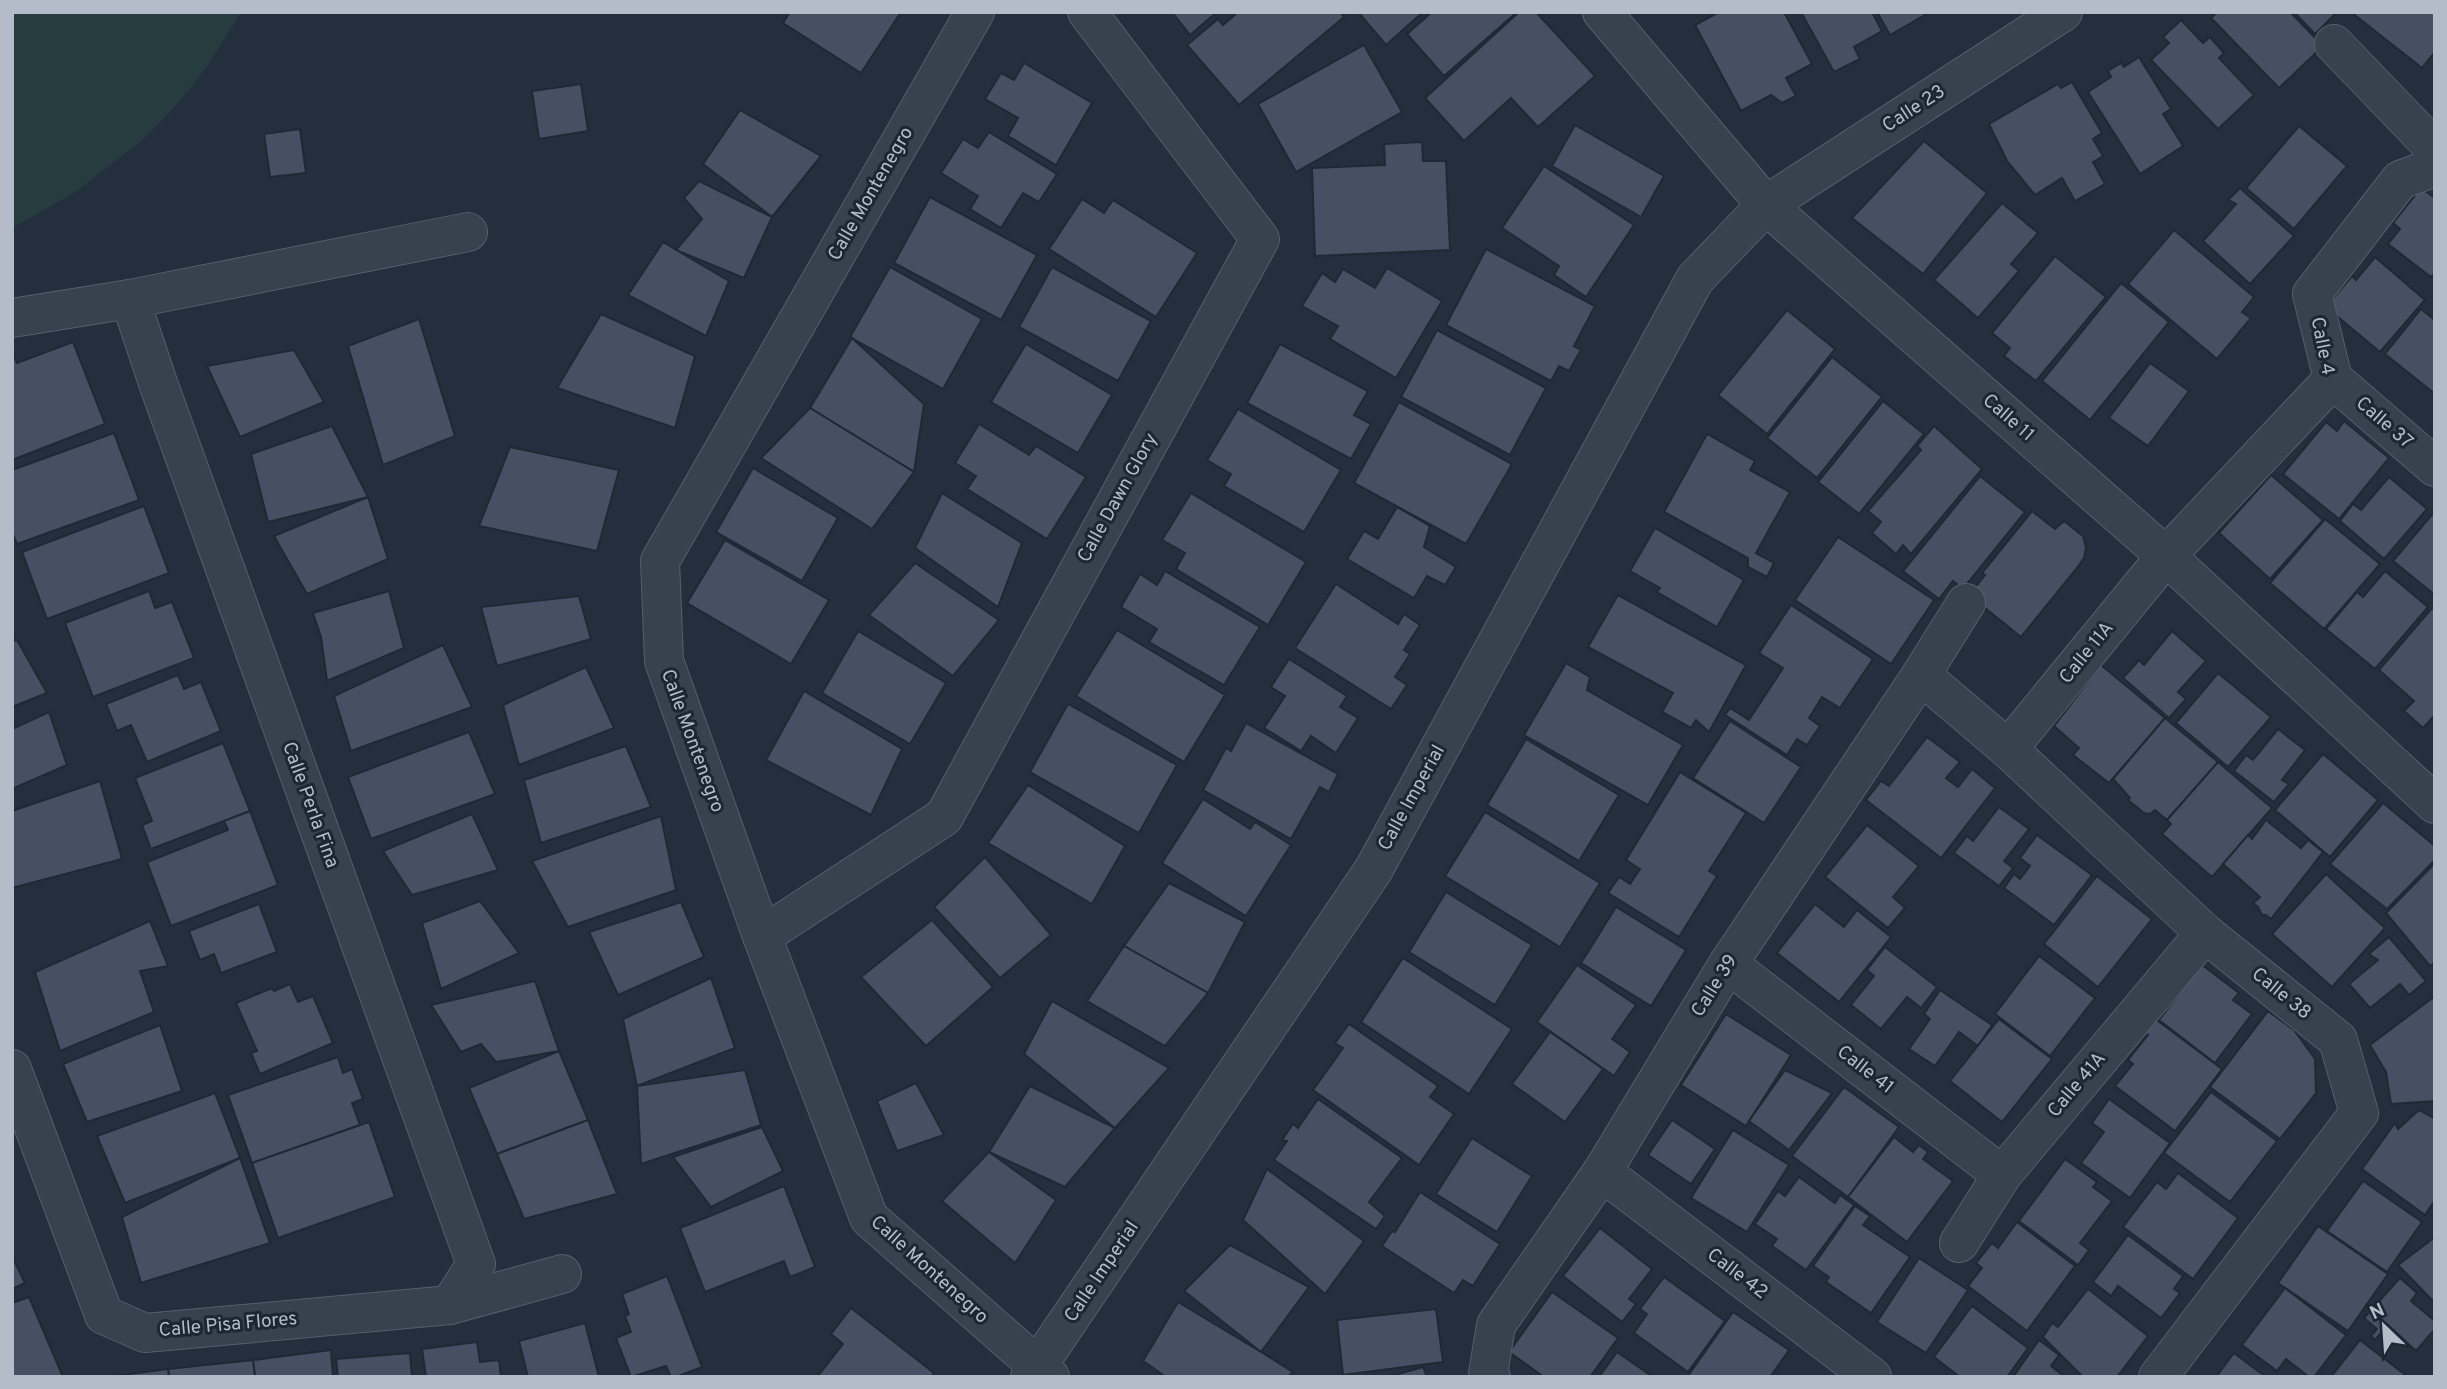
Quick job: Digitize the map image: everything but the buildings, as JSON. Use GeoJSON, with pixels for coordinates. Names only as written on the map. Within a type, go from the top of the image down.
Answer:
{"type":"FeatureCollection","features":[{"type":"Feature","properties":{"kind":"street","name":"Calle Montenegro"},"geometry":{"type":"LineString","coordinates":[[975,12],[660,561],[664,661],[762,936],[869,1217],[1039,1374]]}},
{"type":"Feature","properties":{"kind":"street","name":"Calle Dawn Glory"},"geometry":{"type":"LineString","coordinates":[[762,936],[944,817],[1260,239],[1087,12]]}},
{"type":"Feature","properties":{"kind":"street","name":"Calle 11"},"geometry":{"type":"LineString","coordinates":[[1602,12],[1766,205],[2166,556],[2435,804]]}},
{"type":"Feature","properties":{"kind":"street","name":"Calle 23"},"geometry":{"type":"LineString","coordinates":[[1766,205],[2063,12]]}},
{"type":"Feature","properties":{"kind":"street"},"geometry":{"type":"LineString","coordinates":[[2334,44],[2435,149]]}},
{"type":"Feature","properties":{"kind":"street","name":"Calle 4"},"geometry":{"type":"LineString","coordinates":[[2166,556],[2333,379],[2312,295],[2400,180],[2435,167]]}},
{"type":"Feature","properties":{"kind":"street","name":"Calle Imperial"},"geometry":{"type":"LineString","coordinates":[[1039,1374],[1374,869],[1695,279],[1766,205]]}},
{"type":"Feature","properties":{"kind":"street"},"geometry":{"type":"LineString","coordinates":[[12,318],[130,299],[468,232]]}},
{"type":"Feature","properties":{"kind":"street","name":"Calle Perla Fina"},"geometry":{"type":"LineString","coordinates":[[130,299],[476,1264],[450,1305]]}},
{"type":"Feature","properties":{"kind":"street","name":"Calle 37"},"geometry":{"type":"LineString","coordinates":[[2333,379],[2435,467]]}},
{"type":"Feature","properties":{"kind":"street","name":"Calle 11A"},"geometry":{"type":"LineString","coordinates":[[2008,749],[2166,556]]}},
{"type":"Feature","properties":{"kind":"street","name":"Calle 39"},"geometry":{"type":"LineString","coordinates":[[1491,1377],[1488,1374],[1496,1325],[1602,1172],[1728,964],[1922,675],[1965,603]]}},
{"type":"Feature","properties":{"kind":"street","name":"Calle 38"},"geometry":{"type":"LineString","coordinates":[[1922,675],[2008,749],[2205,933],[2339,1040],[2359,1113],[2158,1377]]}},
{"type":"Feature","properties":{"kind":"street","name":"Calle 41A"},"geometry":{"type":"LineString","coordinates":[[1959,1243],[2002,1175],[2205,933]]}},
{"type":"Feature","properties":{"kind":"street","name":"Calle 41"},"geometry":{"type":"LineString","coordinates":[[1728,964],[2002,1175]]}},
{"type":"Feature","properties":{"kind":"street","name":"Calle Pisa Flores"},"geometry":{"type":"LineString","coordinates":[[12,1069],[104,1315],[145,1333],[450,1305],[562,1274]]}},
{"type":"Feature","properties":{"kind":"street","name":"Calle 42"},"geometry":{"type":"LineString","coordinates":[[1602,1172],[1872,1377]]}},
{"type":"Feature","properties":{"kind":"green space"},"geometry":{"type":"Polygon","coordinates":[[[12,12],[241,12],[208,65],[179,102],[145,138],[74,193],[12,228],[12,12]]]}}]}
